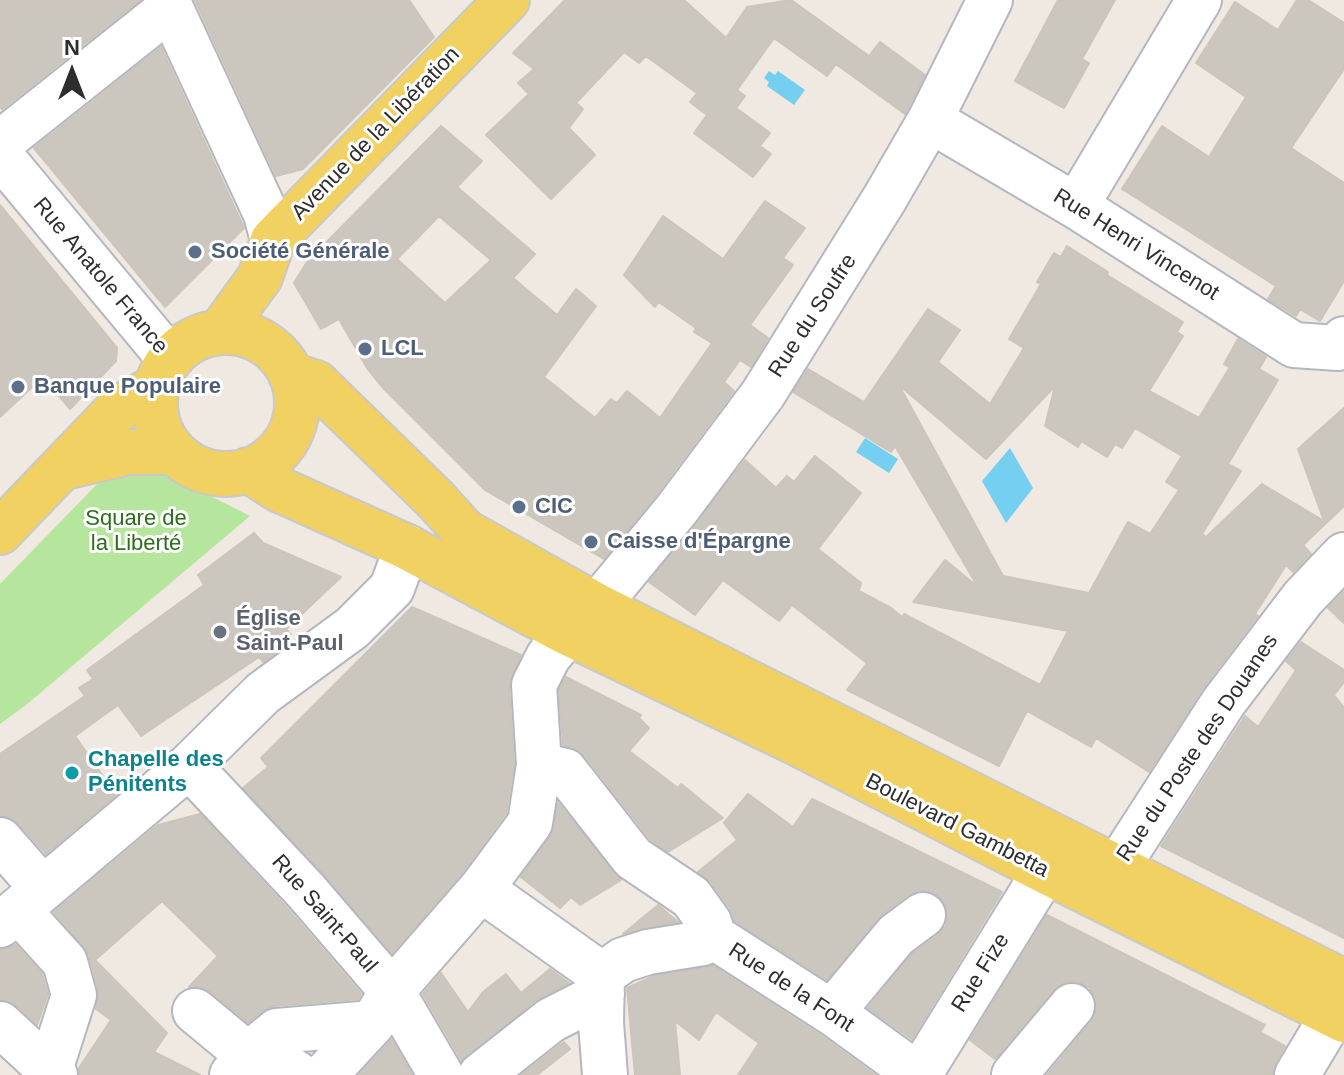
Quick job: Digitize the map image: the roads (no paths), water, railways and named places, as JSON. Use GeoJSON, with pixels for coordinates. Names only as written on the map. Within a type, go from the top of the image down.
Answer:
{"type":"FeatureCollection","features":[{"type":"Feature","properties":{"kind":"main road","name":"Avenue de la Libération"},"geometry":{"type":"LineString","coordinates":[[220,332],[266,259],[507,0]]}},
{"type":"Feature","properties":{"kind":"main road"},"geometry":{"type":"LineString","coordinates":[[163,373],[155,411],[161,433],[174,452],[190,464],[209,472],[228,474],[248,470],[269,459],[285,442],[294,420],[297,397],[282,363],[266,259]]}},
{"type":"Feature","properties":{"kind":"main road"},"geometry":{"type":"LineString","coordinates":[[0,532],[118,409],[163,373],[184,346],[201,336],[220,332],[240,333],[258,340],[282,363]]}},
{"type":"Feature","properties":{"kind":"main road","name":"Boulevard Gambetta"},"geometry":{"type":"LineString","coordinates":[[282,363],[316,383],[465,532],[582,620],[793,741],[1045,871],[1340,1006]]}},
{"type":"Feature","properties":{"kind":"main road"},"geometry":{"type":"LineString","coordinates":[[65,467],[129,452],[174,452]]}},
{"type":"Feature","properties":{"kind":"main road","name":"Boulevard Gambetta"},"geometry":{"type":"LineString","coordinates":[[248,470],[278,489],[582,620],[1116,869],[1340,1006]]}},
{"type":"Feature","properties":{"kind":"main road"},"geometry":{"type":"LineString","coordinates":[[407,547],[420,486]]}},
{"type":"Feature","properties":{"kind":"street","name":"Rue du Soufre"},"geometry":{"type":"LineString","coordinates":[[325,1075],[481,889],[530,823],[539,765],[534,685],[548,657],[677,509],[763,394],[856,248],[930,120],[990,0]]}},
{"type":"Feature","properties":{"kind":"street"},"geometry":{"type":"LineString","coordinates":[[1076,206],[1199,0]]}},
{"type":"Feature","properties":{"kind":"street"},"geometry":{"type":"LineString","coordinates":[[0,143],[169,4],[266,214],[266,259]]}},
{"type":"Feature","properties":{"kind":"street","name":"Rue Henri Vincenot"},"geometry":{"type":"LineString","coordinates":[[930,120],[1076,206],[1294,345],[1338,348],[1344,339]]}},
{"type":"Feature","properties":{"kind":"street","name":"Rue Anatole France"},"geometry":{"type":"LineString","coordinates":[[0,155],[163,373]]}},
{"type":"Feature","properties":{"kind":"street"},"geometry":{"type":"LineString","coordinates":[[20,908],[189,766],[263,693],[352,628],[392,588],[407,547]]}},
{"type":"Feature","properties":{"kind":"street","name":"Rue du Poste des Douanes"},"geometry":{"type":"LineString","coordinates":[[1116,869],[1223,703],[1303,598],[1344,555]]}},
{"type":"Feature","properties":{"kind":"street","name":"Rue de la Font"},"geometry":{"type":"LineString","coordinates":[[539,765],[565,771],[633,858],[691,897],[709,922],[714,937],[832,1012],[918,1075]]}},
{"type":"Feature","properties":{"kind":"street","name":"Rue Saint-Paul"},"geometry":{"type":"LineString","coordinates":[[189,766],[306,891],[383,1007],[441,1075]]}},
{"type":"Feature","properties":{"kind":"street"},"geometry":{"type":"LineString","coordinates":[[0,840],[20,908],[65,962],[74,995],[53,1073],[0,1024]]}},
{"type":"Feature","properties":{"kind":"street","name":"Rue Fize"},"geometry":{"type":"LineString","coordinates":[[918,1075],[1045,871]]}},
{"type":"Feature","properties":{"kind":"street"},"geometry":{"type":"LineString","coordinates":[[481,889],[602,984]]}},
{"type":"Feature","properties":{"kind":"street"},"geometry":{"type":"LineString","coordinates":[[832,1012],[896,935],[923,915]]}},
{"type":"Feature","properties":{"kind":"street"},"geometry":{"type":"LineString","coordinates":[[481,1075],[602,984],[623,960],[648,952],[703,943],[714,937]]}},
{"type":"Feature","properties":{"kind":"street"},"geometry":{"type":"LineString","coordinates":[[602,984],[605,1075]]}},
{"type":"Feature","properties":{"kind":"street"},"geometry":{"type":"LineString","coordinates":[[1014,1075],[1072,1006]]}},
{"type":"Feature","properties":{"kind":"street"},"geometry":{"type":"LineString","coordinates":[[1297,1075],[1340,1006]]}},
{"type":"Feature","properties":{"kind":"street"},"geometry":{"type":"LineString","coordinates":[[246,1059],[277,1031],[383,1007]]}},
{"type":"Feature","properties":{"kind":"street"},"geometry":{"type":"LineString","coordinates":[[195,1011],[246,1059],[299,1075]]}},
{"type":"Feature","properties":{"kind":"water"},"geometry":{"type":"Polygon","coordinates":[[[769,71],[775,75],[778,71],[805,90],[794,105],[767,86],[769,82],[764,78],[769,71]]]}},
{"type":"Feature","properties":{"kind":"water"},"geometry":{"type":"Polygon","coordinates":[[[865,438],[898,459],[889,473],[856,452],[865,438]]]}},
{"type":"Feature","properties":{"kind":"water"},"geometry":{"type":"Polygon","coordinates":[[[1010,448],[1033,488],[1006,523],[982,481],[1010,448]]]}},
{"type":"Feature","properties":{"kind":"place","name":"Société Générale"},"geometry":{"type":"Point","coordinates":[195,252]}},
{"type":"Feature","properties":{"kind":"place","name":"LCL"},"geometry":{"type":"Point","coordinates":[365,349]}},
{"type":"Feature","properties":{"kind":"place","name":"Banque Populaire"},"geometry":{"type":"Point","coordinates":[18,387]}},
{"type":"Feature","properties":{"kind":"place","name":"CIC"},"geometry":{"type":"Point","coordinates":[519,507]}},
{"type":"Feature","properties":{"kind":"place","name":"Caisse d'Épargne"},"geometry":{"type":"Point","coordinates":[591,542]}},
{"type":"Feature","properties":{"kind":"place","name":"Église Saint-Paul"},"geometry":{"type":"Point","coordinates":[220,632]}},
{"type":"Feature","properties":{"kind":"place","name":"Chapelle des Pénitents"},"geometry":{"type":"Point","coordinates":[72,773]}},
{"type":"Feature","properties":{"kind":"park label","name":"Square de la Liberté"},"geometry":{"type":"Point","coordinates":[136,532]}}]}
